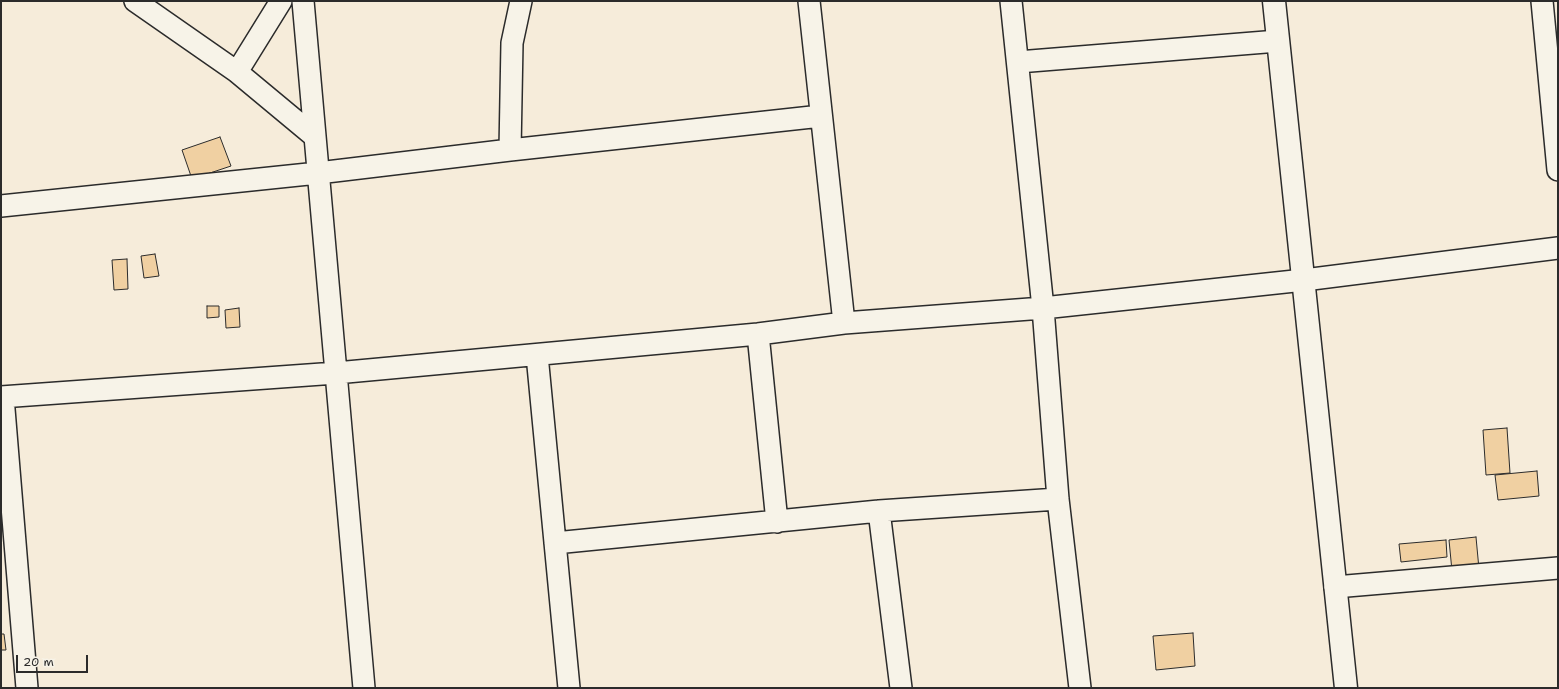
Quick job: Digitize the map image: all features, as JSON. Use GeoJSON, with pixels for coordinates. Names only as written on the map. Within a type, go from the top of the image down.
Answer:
{"type":"FeatureCollection","features":[{"type":"Feature","properties":{"kind":"street"},"geometry":{"type":"LineString","coordinates":[[135,1],[237,72],[314,136]]}},
{"type":"Feature","properties":{"kind":"street"},"geometry":{"type":"LineString","coordinates":[[237,72],[282,1]]}},
{"type":"Feature","properties":{"kind":"street"},"geometry":{"type":"LineString","coordinates":[[303,1],[364,688]]}},
{"type":"Feature","properties":{"kind":"street"},"geometry":{"type":"LineString","coordinates":[[510,150],[512,43],[521,1]]}},
{"type":"Feature","properties":{"kind":"street"},"geometry":{"type":"LineString","coordinates":[[809,1],[844,323]]}},
{"type":"Feature","properties":{"kind":"street"},"geometry":{"type":"LineString","coordinates":[[1011,1],[1043,308],[1058,499],[1080,688]]}},
{"type":"Feature","properties":{"kind":"street"},"geometry":{"type":"LineString","coordinates":[[1274,1],[1346,688]]}},
{"type":"Feature","properties":{"kind":"street"},"geometry":{"type":"LineString","coordinates":[[1542,1],[1558,170]]}},
{"type":"Feature","properties":{"kind":"street"},"geometry":{"type":"LineString","coordinates":[[1018,62],[1278,41]]}},
{"type":"Feature","properties":{"kind":"street"},"geometry":{"type":"LineString","coordinates":[[1,206],[318,173],[510,150],[821,116]]}},
{"type":"Feature","properties":{"kind":"street"},"geometry":{"type":"LineString","coordinates":[[27,688],[2,397],[336,373],[758,334],[844,323],[1043,308],[1304,280],[1558,248]]}},
{"type":"Feature","properties":{"kind":"street"},"geometry":{"type":"LineString","coordinates":[[758,334],[777,522]]}},
{"type":"Feature","properties":{"kind":"street"},"geometry":{"type":"LineString","coordinates":[[537,355],[568,688]]}},
{"type":"Feature","properties":{"kind":"street"},"geometry":{"type":"LineString","coordinates":[[555,543],[879,511],[1058,499]]}},
{"type":"Feature","properties":{"kind":"street"},"geometry":{"type":"LineString","coordinates":[[879,511],[901,688]]}},
{"type":"Feature","properties":{"kind":"street"},"geometry":{"type":"LineString","coordinates":[[1335,587],[1558,568]]}},
{"type":"Feature","properties":{"kind":"building"},"geometry":{"type":"Polygon","coordinates":[[[220,137],[231,166],[192,179],[182,150],[220,137]]]}},
{"type":"Feature","properties":{"kind":"building"},"geometry":{"type":"Polygon","coordinates":[[[155,254],[159,276],[144,278],[141,256],[155,254]]]}},
{"type":"Feature","properties":{"kind":"building"},"geometry":{"type":"Polygon","coordinates":[[[127,259],[128,289],[114,290],[112,260],[127,259]]]}},
{"type":"Feature","properties":{"kind":"building"},"geometry":{"type":"Polygon","coordinates":[[[207,306],[219,306],[219,317],[207,318],[207,306]]]}},
{"type":"Feature","properties":{"kind":"building"},"geometry":{"type":"Polygon","coordinates":[[[239,308],[240,327],[226,328],[225,310],[239,308]]]}},
{"type":"Feature","properties":{"kind":"building"},"geometry":{"type":"Polygon","coordinates":[[[1507,428],[1510,473],[1486,475],[1483,430],[1507,428]]]}},
{"type":"Feature","properties":{"kind":"building"},"geometry":{"type":"Polygon","coordinates":[[[1537,471],[1539,496],[1498,500],[1495,475],[1537,471]]]}},
{"type":"Feature","properties":{"kind":"building"},"geometry":{"type":"Polygon","coordinates":[[[1476,537],[1479,569],[1452,571],[1449,540],[1476,537]]]}},
{"type":"Feature","properties":{"kind":"building"},"geometry":{"type":"Polygon","coordinates":[[[1446,540],[1447,557],[1401,562],[1399,544],[1446,540]]]}},
{"type":"Feature","properties":{"kind":"building"},"geometry":{"type":"Polygon","coordinates":[[[1193,633],[1195,666],[1156,670],[1153,636],[1193,633]]]}},
{"type":"Feature","properties":{"kind":"building"},"geometry":{"type":"Polygon","coordinates":[[[1,634],[4,634],[6,650],[1,650],[1,634]]]}}]}
